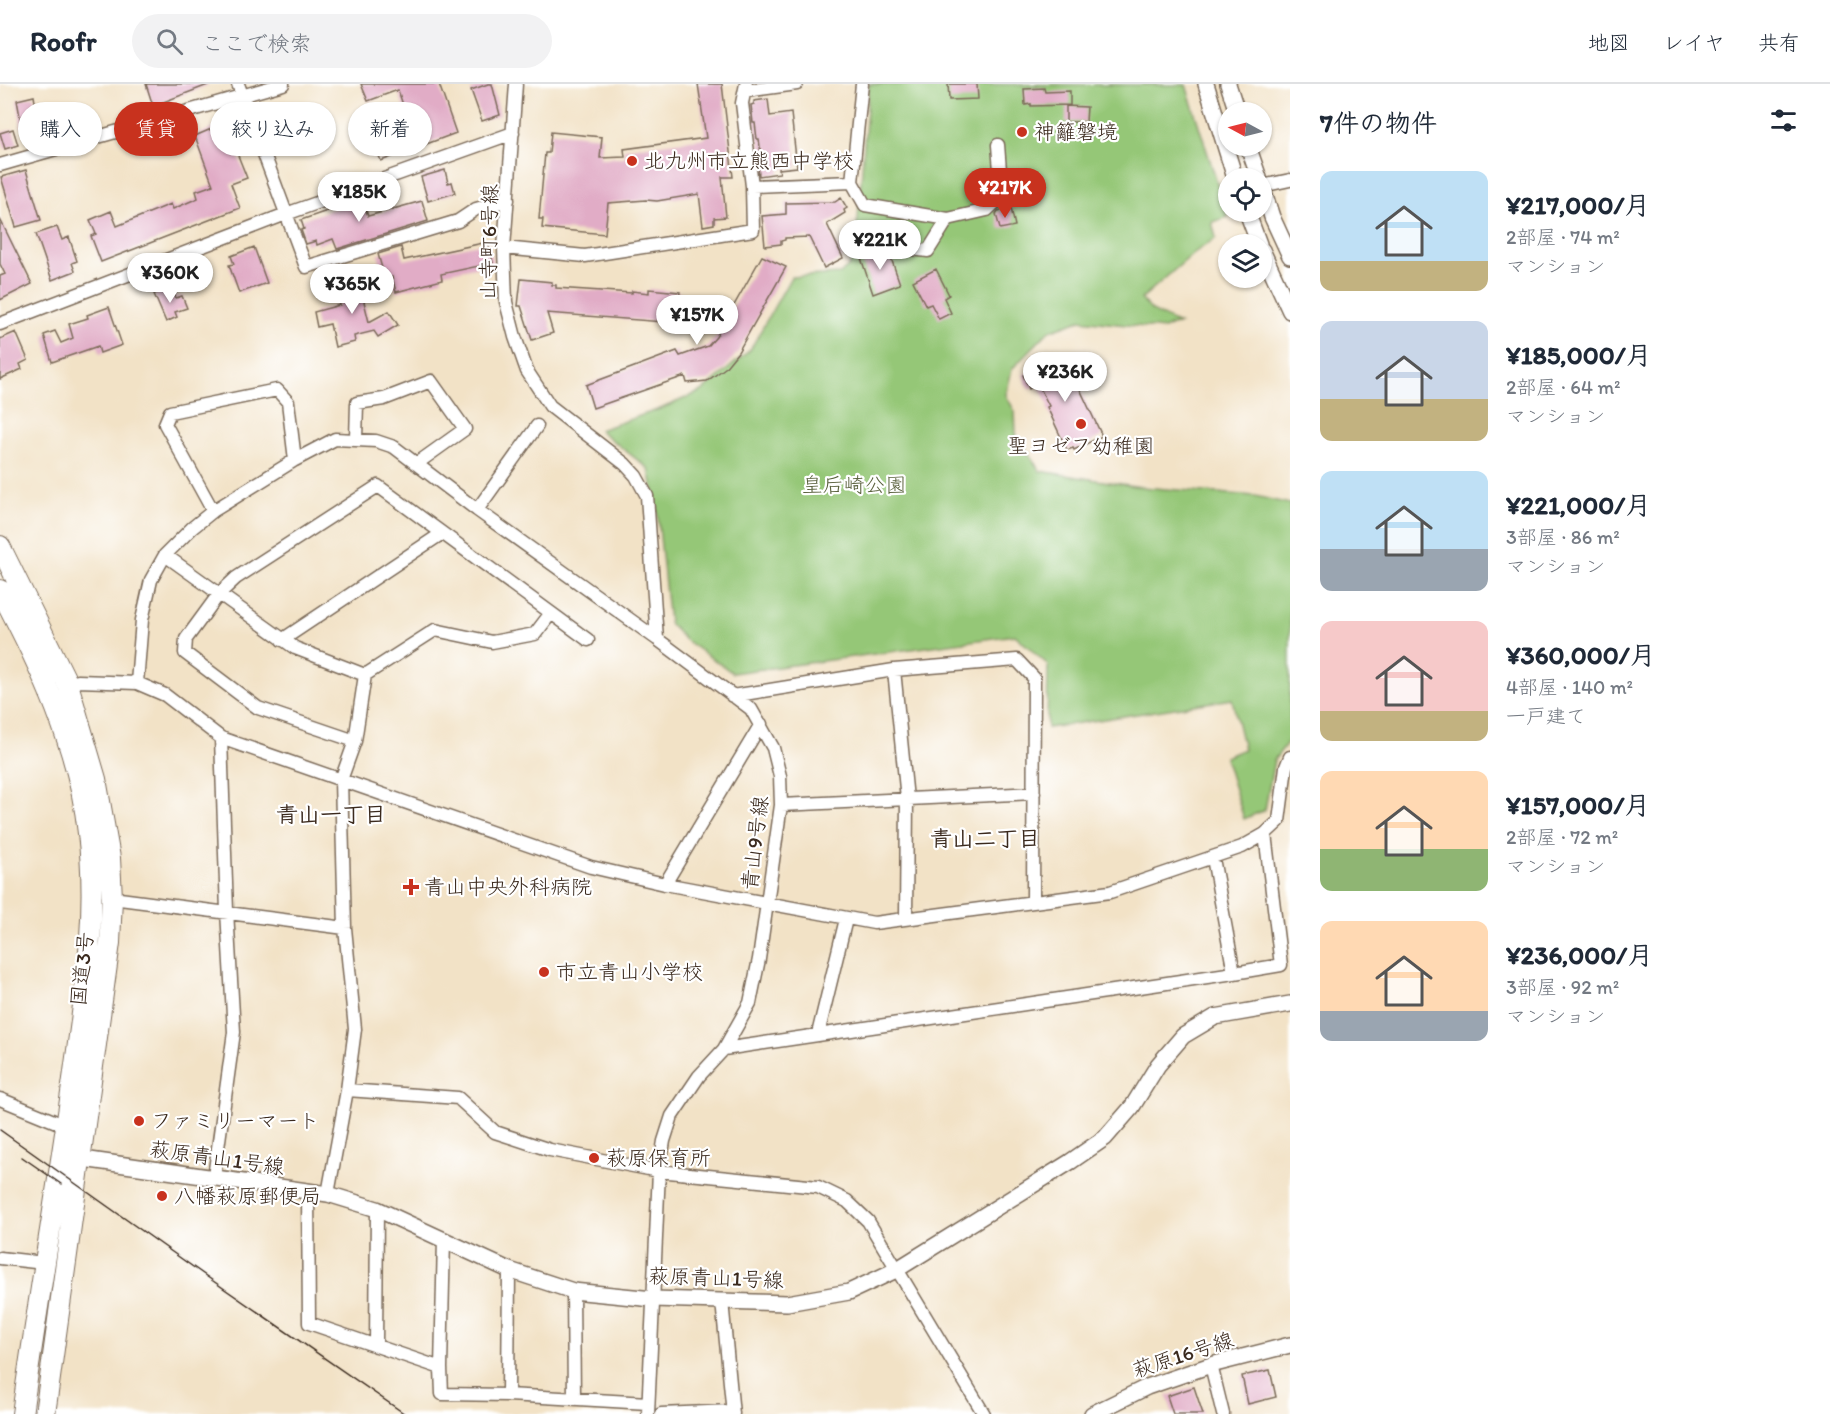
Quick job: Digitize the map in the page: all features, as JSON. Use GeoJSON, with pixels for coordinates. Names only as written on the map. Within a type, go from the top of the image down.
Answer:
{"type":"FeatureCollection","features":[{"type":"Feature","properties":{"kind":"highway","name":"国道3号"},"geometry":{"type":"LineString","coordinates":[[0,546],[68,684],[99,788],[108,848],[112,898],[110,943],[71,1158],[50,1413]]}},
{"type":"Feature","properties":{"kind":"highway","name":"国道3号"},"geometry":{"type":"LineString","coordinates":[[0,590],[22,631],[48,691],[79,782],[88,831],[92,880],[92,935],[75,1130]]}},
{"type":"Feature","properties":{"kind":"highway","name":"国道3号"},"geometry":{"type":"LineString","coordinates":[[21,1414],[44,1263],[71,1158]]}},
{"type":"Feature","properties":{"kind":"street"},"geometry":{"type":"LineString","coordinates":[[0,165],[240,90],[283,84]]}},
{"type":"Feature","properties":{"kind":"street","name":"山寺町6号線"},"geometry":{"type":"LineString","coordinates":[[516,84],[504,248],[506,302],[527,371],[550,406],[625,464],[636,476],[647,496],[657,639]]}},
{"type":"Feature","properties":{"kind":"street"},"geometry":{"type":"LineString","coordinates":[[504,248],[585,256],[753,230],[752,186],[742,103],[746,88],[797,84]]}},
{"type":"Feature","properties":{"kind":"street"},"geometry":{"type":"LineString","coordinates":[[862,84],[852,182],[866,205],[948,219],[987,210],[1002,196],[998,145]]}},
{"type":"Feature","properties":{"kind":"street"},"geometry":{"type":"LineString","coordinates":[[1206,84],[1232,168]]}},
{"type":"Feature","properties":{"kind":"street"},"geometry":{"type":"LineString","coordinates":[[1228,84],[1234,102]]}},
{"type":"Feature","properties":{"kind":"street"},"geometry":{"type":"LineString","coordinates":[[240,90],[306,267],[458,221],[476,209],[508,200]]}},
{"type":"Feature","properties":{"kind":"street"},"geometry":{"type":"LineString","coordinates":[[0,324],[286,214],[513,133]]}},
{"type":"Feature","properties":{"kind":"street"},"geometry":{"type":"LineString","coordinates":[[1272,184],[1290,180]]}},
{"type":"Feature","properties":{"kind":"street"},"geometry":{"type":"LineString","coordinates":[[752,186],[852,182]]}},
{"type":"Feature","properties":{"kind":"street"},"geometry":{"type":"LineString","coordinates":[[1272,211],[1290,256]]}},
{"type":"Feature","properties":{"kind":"street"},"geometry":{"type":"LineString","coordinates":[[877,245],[928,251],[948,219]]}},
{"type":"Feature","properties":{"kind":"street"},"geometry":{"type":"LineString","coordinates":[[1272,272],[1290,311]]}},
{"type":"Feature","properties":{"kind":"street"},"geometry":{"type":"LineString","coordinates":[[137,683],[142,620],[151,580],[165,555],[192,528],[295,460],[335,439],[356,438],[357,403],[384,399],[431,381],[465,429],[416,464]]}},
{"type":"Feature","properties":{"kind":"street"},"geometry":{"type":"LineString","coordinates":[[213,512],[165,424],[170,412],[277,390],[288,402],[295,460]]}},
{"type":"Feature","properties":{"kind":"street"},"geometry":{"type":"LineString","coordinates":[[477,510],[537,426]]}},
{"type":"Feature","properties":{"kind":"street","name":"青山9号線"},"geometry":{"type":"LineString","coordinates":[[356,438],[394,447],[477,510],[657,639],[751,709],[773,748],[780,776],[781,805],[759,959],[750,1003],[724,1049],[699,1076],[672,1116],[664,1141],[659,1171],[648,1408]]}},
{"type":"Feature","properties":{"kind":"street"},"geometry":{"type":"LineString","coordinates":[[355,741],[258,708],[185,653],[186,639],[219,594],[236,578],[378,486],[588,640]]}},
{"type":"Feature","properties":{"kind":"street"},"geometry":{"type":"LineString","coordinates":[[282,640],[441,534]]}},
{"type":"Feature","properties":{"kind":"street"},"geometry":{"type":"LineString","coordinates":[[165,555],[295,648],[365,675]]}},
{"type":"Feature","properties":{"kind":"street"},"geometry":{"type":"LineString","coordinates":[[328,1194],[355,1029],[345,928],[341,780],[355,741],[365,675],[435,630],[492,642],[535,634],[551,614]]}},
{"type":"Feature","properties":{"kind":"street"},"geometry":{"type":"LineString","coordinates":[[732,696],[894,669],[1017,660],[1034,678],[1033,901]]}},
{"type":"Feature","properties":{"kind":"street"},"geometry":{"type":"LineString","coordinates":[[894,669],[907,800],[906,918]]}},
{"type":"Feature","properties":{"kind":"street"},"geometry":{"type":"LineString","coordinates":[[48,691],[78,681],[137,683],[165,695],[221,738],[591,867],[664,884],[874,923],[1110,892],[1242,847],[1265,834],[1279,821],[1286,766],[1290,757]]}},
{"type":"Feature","properties":{"kind":"street"},"geometry":{"type":"LineString","coordinates":[[664,884],[761,724]]}},
{"type":"Feature","properties":{"kind":"street"},"geometry":{"type":"LineString","coordinates":[[214,1177],[234,1032],[221,738]]}},
{"type":"Feature","properties":{"kind":"street"},"geometry":{"type":"LineString","coordinates":[[781,805],[1034,793]]}},
{"type":"Feature","properties":{"kind":"street"},"geometry":{"type":"LineString","coordinates":[[724,1049],[1281,965],[1265,834]]}},
{"type":"Feature","properties":{"kind":"street"},"geometry":{"type":"LineString","coordinates":[[1213,858],[1234,973]]}},
{"type":"Feature","properties":{"kind":"street"},"geometry":{"type":"LineString","coordinates":[[112,898],[345,928]]}},
{"type":"Feature","properties":{"kind":"street"},"geometry":{"type":"LineString","coordinates":[[818,1034],[846,919]]}},
{"type":"Feature","properties":{"kind":"street","name":"萩原青山1号線"},"geometry":{"type":"LineString","coordinates":[[71,1158],[328,1194],[377,1209],[509,1270],[573,1291],[653,1299],[787,1303],[849,1292],[896,1269],[1070,1162],[1105,1138],[1132,1107],[1158,1065],[1183,1036],[1215,1017],[1290,1004]]}},
{"type":"Feature","properties":{"kind":"street"},"geometry":{"type":"LineString","coordinates":[[346,1090],[458,1098],[495,1132],[550,1150],[659,1171],[818,1187],[847,1201],[867,1221],[984,1414]]}},
{"type":"Feature","properties":{"kind":"street"},"geometry":{"type":"LineString","coordinates":[[0,1099],[75,1130]]}},
{"type":"Feature","properties":{"kind":"street"},"geometry":{"type":"LineString","coordinates":[[308,1192],[309,1323],[441,1368]]}},
{"type":"Feature","properties":{"kind":"street"},"geometry":{"type":"LineString","coordinates":[[376,1346],[377,1209]]}},
{"type":"Feature","properties":{"kind":"street"},"geometry":{"type":"LineString","coordinates":[[444,1239],[442,1394],[574,1399],[648,1408]]}},
{"type":"Feature","properties":{"kind":"street"},"geometry":{"type":"LineString","coordinates":[[0,1258],[44,1263]]}},
{"type":"Feature","properties":{"kind":"street"},"geometry":{"type":"LineString","coordinates":[[508,1395],[509,1270]]}},
{"type":"Feature","properties":{"kind":"street"},"geometry":{"type":"LineString","coordinates":[[573,1291],[574,1399]]}},
{"type":"Feature","properties":{"kind":"street"},"geometry":{"type":"LineString","coordinates":[[661,1414],[732,1413],[722,1301]]}},
{"type":"Feature","properties":{"kind":"street","name":"萩原16号線"},"geometry":{"type":"LineString","coordinates":[[1092,1414],[1147,1387],[1211,1365],[1290,1345]]}},
{"type":"Feature","properties":{"kind":"street"},"geometry":{"type":"LineString","coordinates":[[1211,1365],[1223,1414]]}},
{"type":"Feature","properties":{"kind":"green space","name":"皇后崎公園"},"geometry":{"type":"Polygon","coordinates":[[[869,84],[1186,85],[1218,186],[1218,220],[1212,222],[1216,238],[1194,253],[1141,299],[1152,311],[1179,324],[1164,329],[1080,320],[1049,331],[1012,369],[1006,395],[1015,412],[1016,434],[1040,471],[1141,487],[1255,496],[1290,504],[1290,739],[1274,760],[1265,810],[1244,819],[1225,757],[1244,749],[1232,699],[1047,728],[1048,665],[1015,635],[733,673],[685,640],[669,623],[657,508],[649,469],[599,430],[660,409],[702,391],[750,350],[791,277],[840,274],[850,265],[858,218],[869,84]]]}},
{"type":"Feature","properties":{"kind":"building"},"geometry":{"type":"Polygon","coordinates":[[[146,84],[208,84],[163,102],[152,102],[146,84]]]}},
{"type":"Feature","properties":{"kind":"building"},"geometry":{"type":"Polygon","coordinates":[[[361,84],[439,84],[456,133],[432,142],[432,102],[402,102],[398,90],[368,101],[361,84]]]}},
{"type":"Feature","properties":{"kind":"building"},"geometry":{"type":"Polygon","coordinates":[[[492,84],[500,115],[482,121],[471,90],[492,84]]]}},
{"type":"Feature","properties":{"kind":"building"},"geometry":{"type":"Polygon","coordinates":[[[698,84],[722,84],[733,177],[722,177],[726,217],[714,218],[714,224],[703,226],[699,194],[657,201],[608,203],[605,234],[542,228],[543,219],[539,219],[545,153],[549,153],[551,132],[602,137],[600,158],[625,157],[624,149],[706,138],[698,84]]]}},
{"type":"Feature","properties":{"kind":"building"},"geometry":{"type":"Polygon","coordinates":[[[948,84],[977,84],[978,99],[949,100],[948,84]]]}},
{"type":"Feature","properties":{"kind":"building"},"geometry":{"type":"Polygon","coordinates":[[[1044,88],[1045,92],[1070,91],[1070,105],[1025,105],[1024,89],[1044,88]]]}},
{"type":"Feature","properties":{"kind":"building"},"geometry":{"type":"Polygon","coordinates":[[[34,96],[35,102],[18,102],[18,106],[17,100],[34,96]]]}},
{"type":"Feature","properties":{"kind":"building"},"geometry":{"type":"Polygon","coordinates":[[[768,99],[770,116],[791,113],[797,167],[779,169],[780,173],[759,176],[758,163],[762,162],[751,105],[754,101],[768,99]]]}},
{"type":"Feature","properties":{"kind":"building"},"geometry":{"type":"Polygon","coordinates":[[[1066,106],[1087,107],[1086,122],[1066,122],[1066,106]]]}},
{"type":"Feature","properties":{"kind":"building"},"geometry":{"type":"Polygon","coordinates":[[[13,129],[18,145],[5,149],[0,133],[13,129]]]}},
{"type":"Feature","properties":{"kind":"building"},"geometry":{"type":"Polygon","coordinates":[[[210,130],[210,156],[238,156],[247,178],[231,184],[240,208],[101,262],[91,236],[96,234],[90,220],[111,211],[117,226],[171,204],[173,209],[198,198],[196,191],[213,185],[198,144],[198,135],[210,130]]]}},
{"type":"Feature","properties":{"kind":"building"},"geometry":{"type":"Polygon","coordinates":[[[379,156],[394,156],[381,161],[379,156]]]}},
{"type":"Feature","properties":{"kind":"building"},"geometry":{"type":"Polygon","coordinates":[[[26,170],[41,220],[16,227],[1,177],[26,170]]]}},
{"type":"Feature","properties":{"kind":"building"},"geometry":{"type":"Polygon","coordinates":[[[445,170],[448,183],[452,182],[455,193],[428,201],[421,177],[445,170]]]}},
{"type":"Feature","properties":{"kind":"building"},"geometry":{"type":"Polygon","coordinates":[[[841,198],[847,208],[844,210],[845,213],[827,224],[843,258],[824,268],[809,237],[785,238],[781,244],[765,246],[762,216],[786,214],[786,203],[835,202],[841,198]]]}},
{"type":"Feature","properties":{"kind":"building"},"geometry":{"type":"Polygon","coordinates":[[[362,199],[368,216],[422,201],[428,221],[337,249],[333,239],[317,245],[316,241],[306,244],[301,230],[304,229],[301,220],[362,199]]]}},
{"type":"Feature","properties":{"kind":"building"},"geometry":{"type":"Polygon","coordinates":[[[1011,208],[1015,226],[1000,229],[996,214],[998,211],[1011,208]]]}},
{"type":"Feature","properties":{"kind":"building"},"geometry":{"type":"Polygon","coordinates":[[[0,219],[32,284],[0,300],[0,276],[5,274],[0,264],[0,219]]]}},
{"type":"Feature","properties":{"kind":"building"},"geometry":{"type":"Polygon","coordinates":[[[57,227],[62,240],[69,237],[77,261],[72,263],[75,271],[52,280],[36,234],[57,227]]]}},
{"type":"Feature","properties":{"kind":"building"},"geometry":{"type":"Polygon","coordinates":[[[488,242],[493,263],[441,274],[442,280],[396,292],[392,277],[385,279],[378,254],[401,247],[404,260],[488,242]]]}},
{"type":"Feature","properties":{"kind":"building"},"geometry":{"type":"Polygon","coordinates":[[[254,247],[267,283],[239,293],[229,265],[234,264],[231,256],[254,247]]]}},
{"type":"Feature","properties":{"kind":"building"},"geometry":{"type":"Polygon","coordinates":[[[871,251],[890,255],[900,284],[873,294],[860,255],[871,251]]]}},
{"type":"Feature","properties":{"kind":"building"},"geometry":{"type":"Polygon","coordinates":[[[762,256],[786,267],[738,352],[725,368],[707,381],[687,383],[685,376],[593,408],[586,385],[677,351],[680,356],[708,346],[716,337],[762,256]]]}},
{"type":"Feature","properties":{"kind":"building"},"geometry":{"type":"Polygon","coordinates":[[[936,269],[949,295],[944,298],[951,313],[939,319],[931,304],[926,306],[913,281],[936,269]]]}},
{"type":"Feature","properties":{"kind":"building"},"geometry":{"type":"Polygon","coordinates":[[[358,277],[369,322],[389,311],[398,325],[378,337],[374,331],[354,336],[355,342],[335,347],[330,324],[317,327],[314,312],[340,305],[335,282],[358,277]]]}},
{"type":"Feature","properties":{"kind":"building"},"geometry":{"type":"Polygon","coordinates":[[[521,279],[552,282],[556,288],[632,293],[632,291],[649,293],[649,289],[680,292],[677,323],[547,313],[553,333],[532,340],[521,306],[518,306],[521,279]]]}},
{"type":"Feature","properties":{"kind":"building"},"geometry":{"type":"Polygon","coordinates":[[[171,287],[176,298],[182,296],[187,308],[175,312],[177,317],[166,322],[154,294],[171,287]]]}},
{"type":"Feature","properties":{"kind":"building"},"geometry":{"type":"Polygon","coordinates":[[[109,307],[122,345],[100,353],[98,346],[52,362],[44,335],[55,331],[61,343],[73,338],[69,324],[88,318],[87,315],[109,307]]]}},
{"type":"Feature","properties":{"kind":"building"},"geometry":{"type":"Polygon","coordinates":[[[16,332],[28,360],[20,364],[22,369],[0,379],[0,339],[16,332]]]}},
{"type":"Feature","properties":{"kind":"building"},"geometry":{"type":"Polygon","coordinates":[[[1064,355],[1102,436],[1074,450],[1073,448],[1067,450],[1038,384],[1029,389],[1023,375],[1064,355]]]}},
{"type":"Feature","properties":{"kind":"building"},"geometry":{"type":"Polygon","coordinates":[[[1270,1370],[1276,1397],[1248,1404],[1242,1376],[1270,1370]]]}},
{"type":"Feature","properties":{"kind":"building"},"geometry":{"type":"Polygon","coordinates":[[[1194,1387],[1203,1414],[1173,1414],[1167,1396],[1194,1387]]]}},
{"type":"Feature","properties":{"kind":"tram line"},"geometry":{"type":"LineString","coordinates":[[0,1130],[405,1414]]}},
{"type":"Feature","properties":{"kind":"tram line"},"geometry":{"type":"LineString","coordinates":[[22,1157],[61,1184]]}},
{"type":"Feature","properties":{"kind":"place","name":"神籬磐境"},"geometry":{"type":"Point","coordinates":[1022,132]}},
{"type":"Feature","properties":{"kind":"place","name":"北九州市立熊西中学校"},"geometry":{"type":"Point","coordinates":[632,161]}},
{"type":"Feature","properties":{"kind":"place","name":"聖ヨゼフ幼稚園"},"geometry":{"type":"Point","coordinates":[1081,424]}},
{"type":"Feature","properties":{"kind":"place","name":"青山中央外科病院"},"geometry":{"type":"Point","coordinates":[411,887]}},
{"type":"Feature","properties":{"kind":"place","name":"市立青山小学校"},"geometry":{"type":"Point","coordinates":[544,972]}},
{"type":"Feature","properties":{"kind":"place","name":"ファミリーマート"},"geometry":{"type":"Point","coordinates":[139,1121]}},
{"type":"Feature","properties":{"kind":"place","name":"萩原保育所"},"geometry":{"type":"Point","coordinates":[594,1158]}},
{"type":"Feature","properties":{"kind":"place","name":"八幡萩原郵便局"},"geometry":{"type":"Point","coordinates":[162,1196]}},
{"type":"Feature","properties":{"kind":"district","name":"青山一丁目"},"geometry":{"type":"Point","coordinates":[331,814]}},
{"type":"Feature","properties":{"kind":"district","name":"青山二丁目"},"geometry":{"type":"Point","coordinates":[985,838]}}]}
